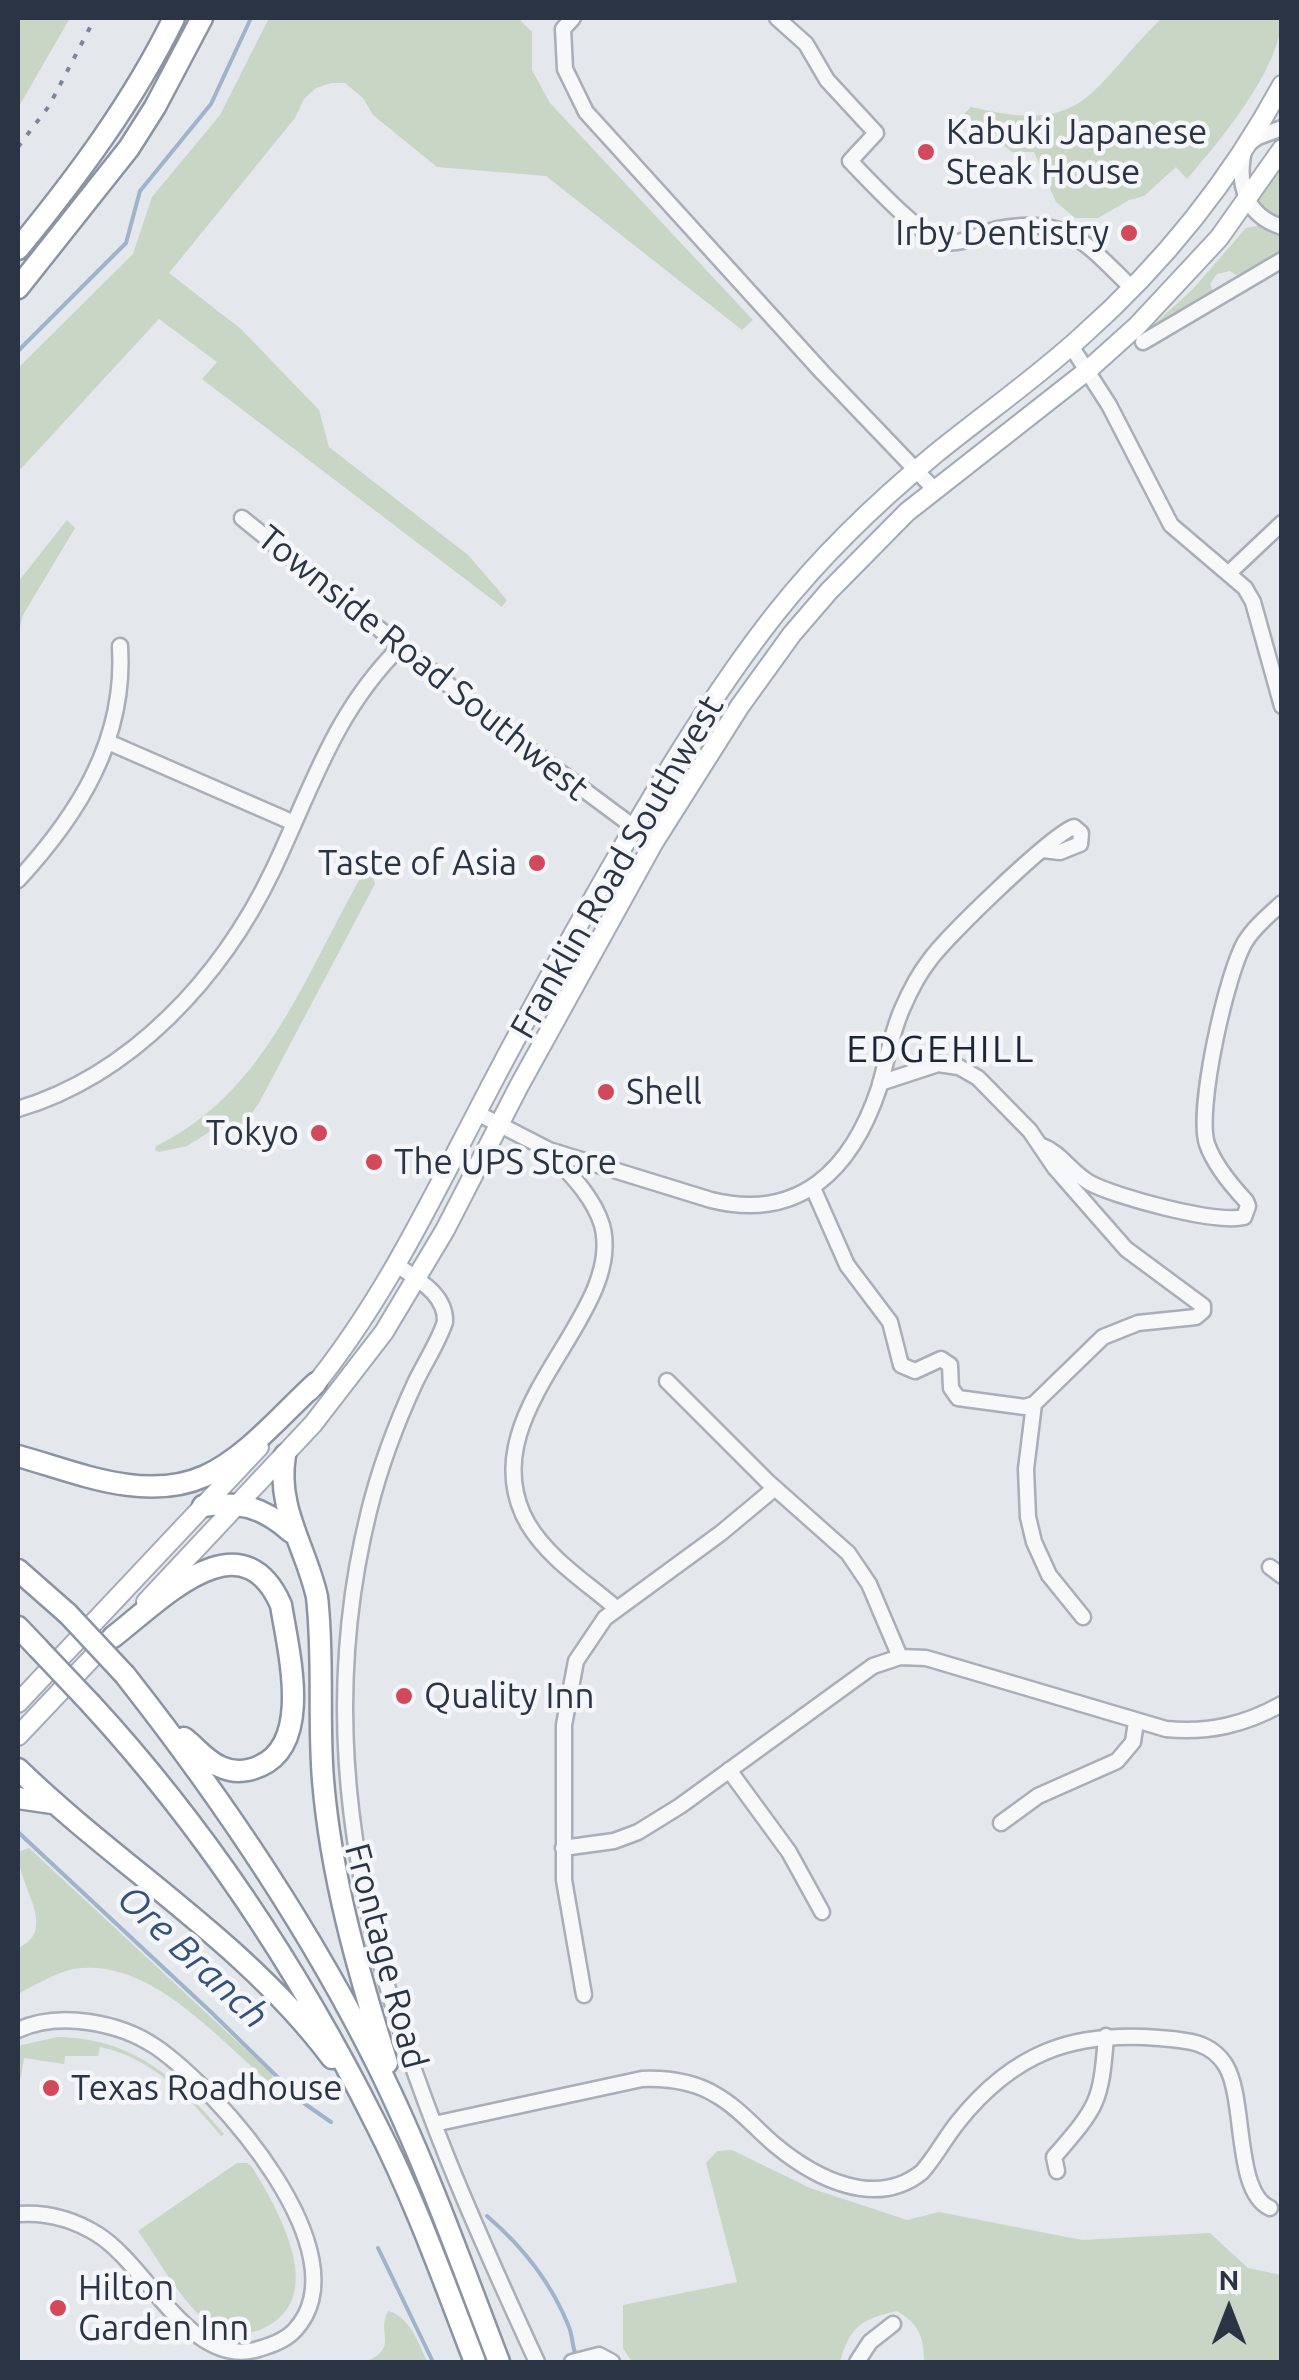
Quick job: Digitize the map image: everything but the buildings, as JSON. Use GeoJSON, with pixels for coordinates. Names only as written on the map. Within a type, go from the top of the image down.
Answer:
{"type":"FeatureCollection","features":[{"type":"Feature","properties":{"kind":"highway"},"geometry":{"type":"LineString","coordinates":[[18,249],[120,114],[174,18]]}},
{"type":"Feature","properties":{"kind":"highway"},"geometry":{"type":"LineString","coordinates":[[18,288],[129,148],[155,108],[202,18]]}},
{"type":"Feature","properties":{"kind":"highway"},"geometry":{"type":"LineString","coordinates":[[18,1456],[142,1487],[188,1482],[238,1455],[316,1383]]}},
{"type":"Feature","properties":{"kind":"highway"},"geometry":{"type":"LineString","coordinates":[[285,1455],[281,1486],[292,1533],[304,1553],[318,1597],[323,1782],[336,1870],[362,1978],[410,2136]]}},
{"type":"Feature","properties":{"kind":"highway"},"geometry":{"type":"LineString","coordinates":[[203,1506],[239,1504],[266,1512],[292,1533]]}},
{"type":"Feature","properties":{"kind":"highway"},"geometry":{"type":"LineString","coordinates":[[112,1637],[192,1578],[222,1564],[245,1566],[275,1590],[281,1605],[293,1709],[279,1752],[257,1768],[233,1771],[215,1764],[162,1723]]}},
{"type":"Feature","properties":{"kind":"highway"},"geometry":{"type":"LineString","coordinates":[[18,1570],[68,1614],[125,1675],[242,1837],[316,1951],[379,2068],[410,2136],[499,2362]]}},
{"type":"Feature","properties":{"kind":"highway"},"geometry":{"type":"LineString","coordinates":[[18,1628],[156,1780],[239,1890],[324,2026],[378,2126],[418,2214],[475,2362]]}},
{"type":"Feature","properties":{"kind":"highway"},"geometry":{"type":"LineString","coordinates":[[18,1768],[52,1803],[187,1913],[260,1980],[329,2054],[378,2126]]}},
{"type":"Feature","properties":{"kind":"highway"},"geometry":{"type":"LineString","coordinates":[[18,1798],[52,1803]]}},
{"type":"Feature","properties":{"kind":"main road","name":"Franklin Road Southwest"},"geometry":{"type":"LineString","coordinates":[[18,1703],[316,1383],[353,1335],[398,1264],[633,828],[712,702],[778,611],[839,543],[916,470],[1071,346],[1132,288],[1174,242],[1245,146],[1282,85]]}},
{"type":"Feature","properties":{"kind":"main road","name":"Franklin Road Southwest"},"geometry":{"type":"LineString","coordinates":[[18,1736],[285,1455],[356,1371],[417,1280],[654,842],[728,724],[792,634],[870,548],[934,488],[1088,370],[1185,278],[1247,201],[1282,149]]}},
{"type":"Feature","properties":{"kind":"street"},"geometry":{"type":"LineString","coordinates":[[572,18],[563,29],[565,69],[586,112],[934,488]]}},
{"type":"Feature","properties":{"kind":"street"},"geometry":{"type":"LineString","coordinates":[[777,18],[806,44],[827,80],[876,133],[850,161],[934,238],[955,242],[1000,228],[1058,228],[1080,239],[1132,288]]}},
{"type":"Feature","properties":{"kind":"street"},"geometry":{"type":"LineString","coordinates":[[1282,128],[1245,146],[1241,177],[1247,201],[1256,214],[1282,227]]}},
{"type":"Feature","properties":{"kind":"street"},"geometry":{"type":"LineString","coordinates":[[1143,342],[1282,260]]}},
{"type":"Feature","properties":{"kind":"street"},"geometry":{"type":"LineString","coordinates":[[1071,346],[1088,370],[1171,525],[1228,573],[1254,602],[1282,706]]}},
{"type":"Feature","properties":{"kind":"street","name":"Townside Road Southwest"},"geometry":{"type":"LineString","coordinates":[[242,518],[654,842]]}},
{"type":"Feature","properties":{"kind":"street"},"geometry":{"type":"LineString","coordinates":[[1228,573],[1282,523]]}},
{"type":"Feature","properties":{"kind":"street"},"geometry":{"type":"LineString","coordinates":[[18,880],[67,822],[108,742],[120,692],[120,646]]}},
{"type":"Feature","properties":{"kind":"street"},"geometry":{"type":"LineString","coordinates":[[18,1109],[89,1079],[135,1048],[199,982],[250,914],[342,718],[368,681],[401,646]]}},
{"type":"Feature","properties":{"kind":"street"},"geometry":{"type":"LineString","coordinates":[[108,742],[294,822]]}},
{"type":"Feature","properties":{"kind":"street"},"geometry":{"type":"LineString","coordinates":[[477,1113],[549,1150],[730,1204],[776,1203],[812,1188],[847,1154],[872,1108],[902,1009],[929,961],[1043,850]]}},
{"type":"Feature","properties":{"kind":"street"},"geometry":{"type":"LineString","coordinates":[[1039,1144],[1062,1157],[1086,1181],[1112,1192],[1217,1217],[1244,1216],[1246,1202],[1206,1142],[1205,1114],[1223,1010],[1236,962],[1251,932],[1282,903]]}},
{"type":"Feature","properties":{"kind":"street"},"geometry":{"type":"LineString","coordinates":[[812,1188],[847,1264],[890,1322],[901,1365],[916,1370],[941,1359],[950,1365],[951,1388],[958,1398],[1025,1407],[1034,1404],[1103,1337],[1138,1323],[1200,1316],[1200,1301],[1126,1249],[1093,1214],[1008,1106],[978,1078],[959,1068],[927,1066],[880,1083]]}},
{"type":"Feature","properties":{"kind":"street"},"geometry":{"type":"LineString","coordinates":[[549,1150],[595,1208],[604,1247],[594,1285],[520,1430],[515,1486],[526,1521],[537,1538],[616,1608]]}},
{"type":"Feature","properties":{"kind":"street","name":"Frontage Road"},"geometry":{"type":"LineString","coordinates":[[398,1264],[443,1302],[446,1322],[396,1428],[369,1512],[351,1614],[344,1721],[350,1812],[370,1925],[405,2043],[486,2251],[537,2362]]}},
{"type":"Feature","properties":{"kind":"street"},"geometry":{"type":"LineString","coordinates":[[667,1381],[860,1568],[900,1657]]}},
{"type":"Feature","properties":{"kind":"street"},"geometry":{"type":"LineString","coordinates":[[1034,1404],[1026,1470],[1028,1517],[1040,1558],[1082,1617]]}},
{"type":"Feature","properties":{"kind":"street"},"geometry":{"type":"LineString","coordinates":[[584,1995],[565,1900],[563,1848],[564,1725],[570,1682],[580,1652],[616,1608],[720,1534],[775,1488]]}},
{"type":"Feature","properties":{"kind":"street"},"geometry":{"type":"LineString","coordinates":[[563,1848],[627,1837],[680,1806],[873,1666],[900,1657],[926,1658],[1166,1729],[1209,1730],[1247,1721],[1282,1704]]}},
{"type":"Feature","properties":{"kind":"street"},"geometry":{"type":"LineString","coordinates":[[1001,1823],[1038,1796],[1117,1761],[1133,1742],[1136,1722]]}},
{"type":"Feature","properties":{"kind":"street"},"geometry":{"type":"LineString","coordinates":[[728,1770],[789,1852],[822,1912]]}},
{"type":"Feature","properties":{"kind":"street"},"geometry":{"type":"LineString","coordinates":[[18,2030],[28,2025],[70,2020],[113,2027],[155,2046],[205,2091],[248,2138],[299,2223],[312,2255],[314,2284],[308,2309],[294,2331],[271,2346],[244,2352],[215,2348],[192,2333],[120,2251],[97,2234],[70,2221],[38,2213],[18,2214]]}},
{"type":"Feature","properties":{"kind":"street"},"geometry":{"type":"LineString","coordinates":[[1056,2171],[1054,2157],[1097,2103],[1106,2036]]}},
{"type":"Feature","properties":{"kind":"street"},"geometry":{"type":"LineString","coordinates":[[434,2124],[642,2079],[674,2080],[714,2093],[783,2151],[817,2172],[858,2188],[888,2190],[922,2172],[957,2122],[1002,2076],[1057,2046],[1106,2036],[1192,2041],[1216,2053],[1233,2083],[1250,2183],[1262,2204],[1270,2208]]}},
{"type":"Feature","properties":{"kind":"street"},"geometry":{"type":"LineString","coordinates":[[857,2362],[870,2342],[893,2324]]}},
{"type":"Feature","properties":{"kind":"street"},"geometry":{"type":"LineString","coordinates":[[572,2362],[606,2356],[612,2362]]}},
{"type":"Feature","properties":{"kind":"green space"},"geometry":{"type":"Polygon","coordinates":[[[18,18],[70,18],[18,108],[18,18]]]}},
{"type":"Feature","properties":{"kind":"green space"},"geometry":{"type":"Polygon","coordinates":[[[269,18],[518,18],[532,32],[532,70],[550,103],[753,320],[742,330],[546,176],[437,167],[373,115],[363,98],[345,83],[316,88],[304,99],[295,118],[169,273],[241,329],[319,410],[329,447],[468,555],[507,600],[502,607],[202,379],[217,362],[159,319],[18,472],[18,368],[133,254],[152,197],[220,115],[269,18]]]}},
{"type":"Feature","properties":{"kind":"green space"},"geometry":{"type":"Polygon","coordinates":[[[1162,18],[1281,18],[1279,37],[1260,81],[1231,125],[1187,179],[1176,167],[1144,196],[1098,218],[1075,218],[1056,202],[1034,152],[1012,152],[964,114],[971,107],[1040,115],[1064,110],[1100,85],[1162,18]]]}},
{"type":"Feature","properties":{"kind":"green space"},"geometry":{"type":"Polygon","coordinates":[[[1281,165],[1281,222],[1255,204],[1281,165]]]}},
{"type":"Feature","properties":{"kind":"green space"},"geometry":{"type":"Polygon","coordinates":[[[1261,225],[1281,233],[1281,252],[1252,270],[1236,275],[1230,271],[1217,274],[1210,284],[1214,294],[1140,337],[1192,290],[1246,228],[1261,225]]]}},
{"type":"Feature","properties":{"kind":"green space"},"geometry":{"type":"Polygon","coordinates":[[[67,520],[75,528],[23,615],[18,634],[18,582],[67,520]]]}},
{"type":"Feature","properties":{"kind":"green space"},"geometry":{"type":"Polygon","coordinates":[[[365,874],[373,876],[375,884],[245,1123],[211,1131],[187,1146],[155,1150],[194,1124],[254,1064],[278,1029],[365,874]]]}},
{"type":"Feature","properties":{"kind":"green space"},"geometry":{"type":"Polygon","coordinates":[[[29,1848],[272,2074],[273,2080],[268,2081],[180,2004],[129,1975],[102,1969],[74,1969],[18,1994],[18,1948],[36,1930],[33,1906],[19,1865],[18,1852],[29,1848]]]}},
{"type":"Feature","properties":{"kind":"green space"},"geometry":{"type":"Polygon","coordinates":[[[57,2037],[84,2039],[131,2053],[171,2079],[224,2134],[221,2136],[168,2081],[119,2052],[100,2047],[98,2056],[65,2056],[64,2064],[24,2058],[21,2077],[18,2076],[18,2046],[57,2037]]]}},
{"type":"Feature","properties":{"kind":"green space"},"geometry":{"type":"Polygon","coordinates":[[[732,2150],[810,2188],[907,2220],[939,2212],[1082,2240],[1210,2233],[1248,2268],[1281,2275],[1281,2362],[924,2362],[919,2332],[897,2311],[859,2326],[848,2340],[840,2362],[632,2362],[623,2348],[623,2305],[737,2282],[706,2163],[717,2151],[732,2150]]]}},
{"type":"Feature","properties":{"kind":"green space"},"geometry":{"type":"Polygon","coordinates":[[[237,2163],[252,2167],[274,2205],[292,2251],[296,2274],[293,2296],[283,2314],[258,2331],[245,2333],[225,2331],[203,2318],[182,2296],[138,2231],[237,2163]]]}},
{"type":"Feature","properties":{"kind":"green space"},"geometry":{"type":"Polygon","coordinates":[[[388,2311],[407,2324],[427,2362],[365,2362],[382,2351],[388,2311]]]}},
{"type":"Feature","properties":{"kind":"waterway","name":"Ore Branch"},"geometry":{"type":"LineString","coordinates":[[18,351],[126,243],[140,191],[211,104],[251,18]]}},
{"type":"Feature","properties":{"kind":"waterway","name":"Ore Branch"},"geometry":{"type":"LineString","coordinates":[[18,1832],[305,2104],[331,2122]]}},
{"type":"Feature","properties":{"kind":"waterway","name":"Ore Branch"},"geometry":{"type":"LineString","coordinates":[[487,2216],[545,2281],[569,2327],[577,2358]]}},
{"type":"Feature","properties":{"kind":"waterway"},"geometry":{"type":"LineString","coordinates":[[378,2248],[433,2362]]}},
{"type":"Feature","properties":{"kind":"railway"},"geometry":{"type":"LineString","coordinates":[[18,147],[49,106],[95,18]]}},
{"type":"Feature","properties":{"kind":"place","name":"Kabuki Japanese Steak House"},"geometry":{"type":"Point","coordinates":[926,152]}},
{"type":"Feature","properties":{"kind":"place","name":"Irby Dentistry"},"geometry":{"type":"Point","coordinates":[1129,233]}},
{"type":"Feature","properties":{"kind":"place","name":"Taste of Asia"},"geometry":{"type":"Point","coordinates":[537,863]}},
{"type":"Feature","properties":{"kind":"place","name":"Shell"},"geometry":{"type":"Point","coordinates":[606,1092]}},
{"type":"Feature","properties":{"kind":"place","name":"Tokyo"},"geometry":{"type":"Point","coordinates":[319,1133]}},
{"type":"Feature","properties":{"kind":"place","name":"The UPS Store"},"geometry":{"type":"Point","coordinates":[374,1162]}},
{"type":"Feature","properties":{"kind":"place","name":"Quality Inn"},"geometry":{"type":"Point","coordinates":[404,1696]}},
{"type":"Feature","properties":{"kind":"place","name":"Texas Roadhouse"},"geometry":{"type":"Point","coordinates":[51,2088]}},
{"type":"Feature","properties":{"kind":"place","name":"Hilton Garden Inn"},"geometry":{"type":"Point","coordinates":[58,2308]}},
{"type":"Feature","properties":{"kind":"district","name":"EDGEHILL"},"geometry":{"type":"Point","coordinates":[941,1049]}}]}
